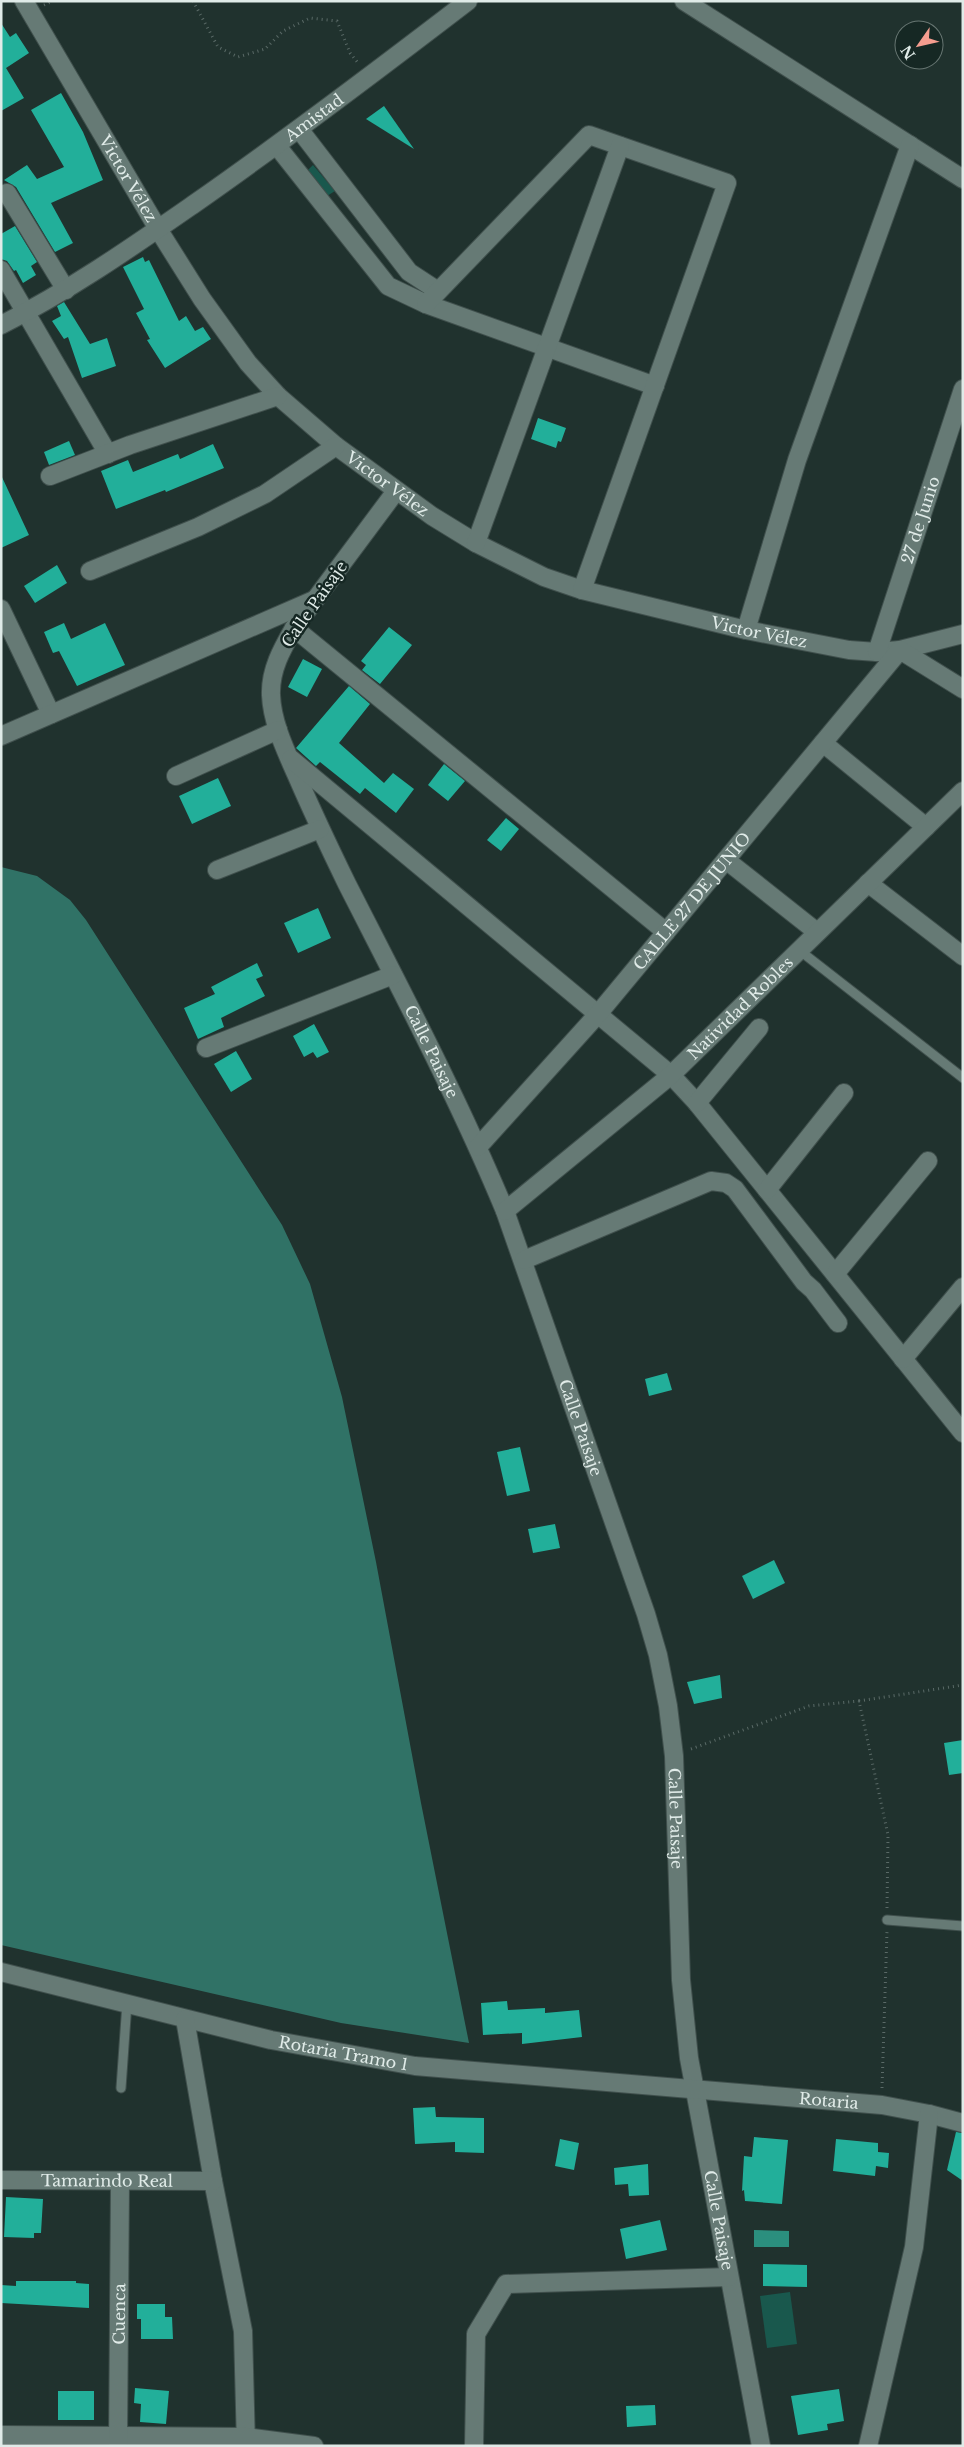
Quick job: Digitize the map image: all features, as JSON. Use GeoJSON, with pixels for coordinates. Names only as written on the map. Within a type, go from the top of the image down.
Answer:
{"type":"FeatureCollection","features":[{"type":"Feature","properties":{"kind":"street","name":"Victor Vélez"},"geometry":{"type":"LineString","coordinates":[[24,1],[158,229],[222,329],[248,363],[278,396],[336,446],[396,491],[476,543],[513,563],[582,590],[746,630],[849,650],[877,652],[900,650],[963,634]]}},
{"type":"Feature","properties":{"kind":"street","name":"Amistad"},"geometry":{"type":"LineString","coordinates":[[1,325],[66,290],[158,229],[299,130],[468,1]]}},
{"type":"Feature","properties":{"kind":"street"},"geometry":{"type":"LineString","coordinates":[[684,1],[963,179]]}},
{"type":"Feature","properties":{"kind":"street"},"geometry":{"type":"LineString","coordinates":[[299,130],[410,272],[438,291]]}},
{"type":"Feature","properties":{"kind":"street"},"geometry":{"type":"LineString","coordinates":[[426,304],[589,135],[727,183],[582,590]]}},
{"type":"Feature","properties":{"kind":"street"},"geometry":{"type":"LineString","coordinates":[[746,630],[797,460],[910,145]]}},
{"type":"Feature","properties":{"kind":"street"},"geometry":{"type":"LineString","coordinates":[[277,146],[388,286],[426,304],[548,346],[655,386]]}},
{"type":"Feature","properties":{"kind":"street"},"geometry":{"type":"LineString","coordinates":[[476,543],[620,146]]}},
{"type":"Feature","properties":{"kind":"street"},"geometry":{"type":"LineString","coordinates":[[7,193],[66,290]]}},
{"type":"Feature","properties":{"kind":"street"},"geometry":{"type":"LineString","coordinates":[[1,270],[108,454]]}},
{"type":"Feature","properties":{"kind":"street","name":"27 de Junio"},"geometry":{"type":"LineString","coordinates":[[877,652],[963,389]]}},
{"type":"Feature","properties":{"kind":"street"},"geometry":{"type":"LineString","coordinates":[[50,476],[108,454],[278,396]]}},
{"type":"Feature","properties":{"kind":"street"},"geometry":{"type":"LineString","coordinates":[[90,570],[198,528],[265,494],[336,446]]}},
{"type":"Feature","properties":{"kind":"street","name":"Calle Paisaje"},"geometry":{"type":"LineString","coordinates":[[396,491],[294,628],[281,650],[273,672],[271,695],[278,730],[320,829],[478,1147],[505,1212],[524,1260],[646,1614],[658,1655],[667,1698],[674,1756],[681,1980],[694,2089],[761,2446]]}},
{"type":"Feature","properties":{"kind":"street"},"geometry":{"type":"LineString","coordinates":[[1,736],[314,600]]}},
{"type":"Feature","properties":{"kind":"street"},"geometry":{"type":"LineString","coordinates":[[1,608],[51,714]]}},
{"type":"Feature","properties":{"kind":"street"},"geometry":{"type":"LineString","coordinates":[[294,628],[666,932]]}},
{"type":"Feature","properties":{"kind":"street"},"geometry":{"type":"LineString","coordinates":[[900,650],[963,688]]}},
{"type":"Feature","properties":{"kind":"street","name":"CALLE 27 DE JUNIO"},"geometry":{"type":"LineString","coordinates":[[478,1147],[598,1014],[900,650]]}},
{"type":"Feature","properties":{"kind":"street"},"geometry":{"type":"LineString","coordinates":[[176,776],[278,730]]}},
{"type":"Feature","properties":{"kind":"street"},"geometry":{"type":"LineString","coordinates":[[823,743],[926,827]]}},
{"type":"Feature","properties":{"kind":"street"},"geometry":{"type":"LineString","coordinates":[[289,757],[671,1075],[697,1103],[963,1433]]}},
{"type":"Feature","properties":{"kind":"street","name":"Natividad Robles"},"geometry":{"type":"LineString","coordinates":[[505,1212],[671,1075],[963,791]]}},
{"type":"Feature","properties":{"kind":"street"},"geometry":{"type":"LineString","coordinates":[[217,870],[320,829]]}},
{"type":"Feature","properties":{"kind":"street"},"geometry":{"type":"LineString","coordinates":[[726,860],[817,932]]}},
{"type":"Feature","properties":{"kind":"street"},"geometry":{"type":"LineString","coordinates":[[868,883],[963,956]]}},
{"type":"Feature","properties":{"kind":"street"},"geometry":{"type":"LineString","coordinates":[[206,1048],[393,975]]}},
{"type":"Feature","properties":{"kind":"street"},"geometry":{"type":"LineString","coordinates":[[697,1103],[759,1028]]}},
{"type":"Feature","properties":{"kind":"street"},"geometry":{"type":"LineString","coordinates":[[767,1190],[844,1093]]}},
{"type":"Feature","properties":{"kind":"street"},"geometry":{"type":"LineString","coordinates":[[835,1274],[928,1161]]}},
{"type":"Feature","properties":{"kind":"street"},"geometry":{"type":"LineString","coordinates":[[524,1260],[711,1181],[718,1181],[734,1189],[804,1282],[813,1290],[838,1323]]}},
{"type":"Feature","properties":{"kind":"street"},"geometry":{"type":"LineString","coordinates":[[903,1359],[963,1287]]}},
{"type":"Feature","properties":{"kind":"street","name":"Rotaria Tramo 1"},"geometry":{"type":"LineString","coordinates":[[1,1972],[271,2040],[362,2058],[415,2066],[694,2089]]}},
{"type":"Feature","properties":{"kind":"street"},"geometry":{"type":"LineString","coordinates":[[185,2019],[213,2181],[243,2331],[246,2441]]}},
{"type":"Feature","properties":{"kind":"street","name":"Rotaria"},"geometry":{"type":"LineString","coordinates":[[694,2089],[882,2105],[963,2123]]}},
{"type":"Feature","properties":{"kind":"street"},"geometry":{"type":"LineString","coordinates":[[868,2446],[914,2247],[929,2114]]}},
{"type":"Feature","properties":{"kind":"street","name":"Tamarindo Real"},"geometry":{"type":"LineString","coordinates":[[1,2180],[213,2181]]}},
{"type":"Feature","properties":{"kind":"street","name":"Cuenca"},"geometry":{"type":"LineString","coordinates":[[118,2441],[120,2182]]}},
{"type":"Feature","properties":{"kind":"street"},"geometry":{"type":"LineString","coordinates":[[474,2446],[476,2334],[506,2284],[729,2276]]}},
{"type":"Feature","properties":{"kind":"street"},"geometry":{"type":"LineString","coordinates":[[1,2435],[118,2441],[246,2441],[314,2446]]}},
{"type":"Feature","properties":{"kind":"lane"},"geometry":{"type":"LineString","coordinates":[[799,950],[963,1078]]}},
{"type":"Feature","properties":{"kind":"lane"},"geometry":{"type":"LineString","coordinates":[[887,1920],[963,1926]]}},
{"type":"Feature","properties":{"kind":"lane"},"geometry":{"type":"LineString","coordinates":[[121,2088],[127,2003]]}},
{"type":"Feature","properties":{"kind":"path"},"geometry":{"type":"LineString","coordinates":[[193,1],[218,46],[238,57],[265,49],[283,31],[310,18],[337,21],[350,53],[369,77]]}},
{"type":"Feature","properties":{"kind":"path"},"geometry":{"type":"LineString","coordinates":[[674,1756],[809,1706],[859,1701],[963,1685]]}},
{"type":"Feature","properties":{"kind":"path"},"geometry":{"type":"LineString","coordinates":[[859,1701],[888,1835],[882,2105]]}},
{"type":"Feature","properties":{"kind":"shaded area"},"geometry":{"type":"Polygon","coordinates":[[[313,165],[335,191],[327,196],[307,171],[313,165]]]}},
{"type":"Feature","properties":{"kind":"shaded area"},"geometry":{"type":"Polygon","coordinates":[[[1,867],[37,876],[70,900],[86,920],[282,1225],[310,1284],[342,1397],[376,1562],[421,1803],[469,2043],[341,2023],[1,1945],[1,867]]]}},
{"type":"Feature","properties":{"kind":"shaded area"},"geometry":{"type":"Polygon","coordinates":[[[754,2230],[789,2231],[789,2247],[754,2247],[754,2230]]]}},
{"type":"Feature","properties":{"kind":"shaded area"},"geometry":{"type":"Polygon","coordinates":[[[790,2292],[797,2344],[767,2348],[760,2296],[790,2292]]]}},
{"type":"Feature","properties":{"kind":"building"},"geometry":{"type":"Polygon","coordinates":[[[1,23],[10,37],[16,33],[29,53],[6,68],[24,98],[1,111],[1,23]]]}},
{"type":"Feature","properties":{"kind":"building"},"geometry":{"type":"Polygon","coordinates":[[[61,93],[83,132],[103,180],[51,203],[73,243],[55,252],[16,187],[4,180],[27,165],[37,179],[64,167],[31,110],[61,93]]]}},
{"type":"Feature","properties":{"kind":"building"},"geometry":{"type":"Polygon","coordinates":[[[384,106],[414,149],[366,119],[384,106]]]}},
{"type":"Feature","properties":{"kind":"building"},"geometry":{"type":"Polygon","coordinates":[[[15,226],[37,262],[31,266],[36,275],[23,283],[16,270],[14,271],[7,261],[1,259],[1,234],[15,226]]]}},
{"type":"Feature","properties":{"kind":"building"},"geometry":{"type":"Polygon","coordinates":[[[143,257],[145,262],[149,260],[179,321],[186,316],[195,331],[203,327],[211,339],[165,368],[147,340],[150,339],[136,313],[144,309],[123,267],[143,257]]]}},
{"type":"Feature","properties":{"kind":"building"},"geometry":{"type":"Polygon","coordinates":[[[64,302],[90,344],[107,338],[116,366],[82,378],[68,337],[64,339],[52,321],[61,316],[57,306],[64,302]]]}},
{"type":"Feature","properties":{"kind":"building"},"geometry":{"type":"Polygon","coordinates":[[[538,418],[566,428],[561,442],[558,441],[556,448],[531,439],[538,418]]]}},
{"type":"Feature","properties":{"kind":"building"},"geometry":{"type":"Polygon","coordinates":[[[69,441],[75,455],[49,465],[44,452],[69,441]]]}},
{"type":"Feature","properties":{"kind":"building"},"geometry":{"type":"Polygon","coordinates":[[[213,444],[224,468],[166,492],[165,490],[116,509],[101,471],[128,460],[133,472],[178,454],[180,459],[213,444]]]}},
{"type":"Feature","properties":{"kind":"building"},"geometry":{"type":"Polygon","coordinates":[[[1,475],[29,535],[1,548],[1,475]]]}},
{"type":"Feature","properties":{"kind":"building"},"geometry":{"type":"Polygon","coordinates":[[[57,565],[67,583],[35,603],[24,586],[57,565]]]}},
{"type":"Feature","properties":{"kind":"building"},"geometry":{"type":"Polygon","coordinates":[[[64,623],[71,639],[105,623],[125,665],[77,686],[59,651],[53,653],[44,632],[64,623]]]}},
{"type":"Feature","properties":{"kind":"building"},"geometry":{"type":"Polygon","coordinates":[[[389,627],[412,645],[380,684],[362,670],[366,665],[361,661],[389,627]]]}},
{"type":"Feature","properties":{"kind":"building"},"geometry":{"type":"Polygon","coordinates":[[[303,659],[322,669],[307,697],[288,687],[303,659]]]}},
{"type":"Feature","properties":{"kind":"building"},"geometry":{"type":"Polygon","coordinates":[[[349,686],[370,704],[339,743],[384,783],[393,773],[414,789],[396,813],[365,788],[360,794],[320,762],[316,766],[296,748],[349,686]]]}},
{"type":"Feature","properties":{"kind":"building"},"geometry":{"type":"Polygon","coordinates":[[[444,764],[465,781],[448,801],[428,785],[444,764]]]}},
{"type":"Feature","properties":{"kind":"building"},"geometry":{"type":"Polygon","coordinates":[[[218,778],[231,806],[192,824],[179,796],[218,778]]]}},
{"type":"Feature","properties":{"kind":"building"},"geometry":{"type":"Polygon","coordinates":[[[506,818],[519,829],[501,851],[487,840],[506,818]]]}},
{"type":"Feature","properties":{"kind":"building"},"geometry":{"type":"Polygon","coordinates":[[[318,908],[331,938],[298,953],[284,923],[318,908]]]}},
{"type":"Feature","properties":{"kind":"building"},"geometry":{"type":"Polygon","coordinates":[[[257,963],[263,976],[256,979],[265,996],[221,1018],[224,1027],[198,1039],[184,1008],[215,994],[211,987],[257,963]]]}},
{"type":"Feature","properties":{"kind":"building"},"geometry":{"type":"Polygon","coordinates":[[[314,1024],[329,1052],[317,1058],[313,1052],[304,1057],[293,1036],[314,1024]]]}},
{"type":"Feature","properties":{"kind":"building"},"geometry":{"type":"Polygon","coordinates":[[[236,1051],[252,1079],[231,1092],[214,1064],[236,1051]]]}},
{"type":"Feature","properties":{"kind":"building"},"geometry":{"type":"Polygon","coordinates":[[[667,1373],[672,1390],[649,1396],[645,1379],[667,1373]]]}},
{"type":"Feature","properties":{"kind":"building"},"geometry":{"type":"Polygon","coordinates":[[[520,1447],[530,1491],[507,1496],[497,1452],[520,1447]]]}},
{"type":"Feature","properties":{"kind":"building"},"geometry":{"type":"Polygon","coordinates":[[[555,1524],[560,1548],[533,1553],[528,1529],[555,1524]]]}},
{"type":"Feature","properties":{"kind":"building"},"geometry":{"type":"Polygon","coordinates":[[[774,1560],[785,1583],[753,1599],[742,1576],[774,1560]]]}},
{"type":"Feature","properties":{"kind":"building"},"geometry":{"type":"Polygon","coordinates":[[[720,1675],[722,1698],[694,1704],[687,1682],[720,1675]]]}},
{"type":"Feature","properties":{"kind":"building"},"geometry":{"type":"Polygon","coordinates":[[[963,1740],[963,1773],[949,1775],[944,1743],[963,1740]]]}},
{"type":"Feature","properties":{"kind":"building"},"geometry":{"type":"Polygon","coordinates":[[[507,2001],[508,2010],[545,2008],[545,2013],[579,2010],[582,2037],[522,2044],[522,2033],[483,2035],[481,2003],[507,2001]]]}},
{"type":"Feature","properties":{"kind":"building"},"geometry":{"type":"Polygon","coordinates":[[[435,2107],[436,2117],[484,2118],[484,2153],[455,2152],[455,2142],[415,2144],[413,2108],[435,2107]]]}},
{"type":"Feature","properties":{"kind":"building"},"geometry":{"type":"Polygon","coordinates":[[[956,2132],[963,2133],[963,2181],[947,2170],[956,2132]]]}},
{"type":"Feature","properties":{"kind":"building"},"geometry":{"type":"Polygon","coordinates":[[[754,2137],[788,2140],[782,2204],[745,2201],[744,2190],[742,2191],[744,2156],[752,2157],[754,2137]]]}},
{"type":"Feature","properties":{"kind":"building"},"geometry":{"type":"Polygon","coordinates":[[[560,2139],[579,2143],[574,2170],[555,2166],[560,2139]]]}},
{"type":"Feature","properties":{"kind":"building"},"geometry":{"type":"Polygon","coordinates":[[[836,2139],[878,2143],[878,2152],[889,2153],[888,2168],[876,2166],[875,2176],[833,2171],[836,2139]]]}},
{"type":"Feature","properties":{"kind":"building"},"geometry":{"type":"Polygon","coordinates":[[[648,2164],[649,2195],[629,2196],[628,2184],[615,2185],[614,2168],[648,2164]]]}},
{"type":"Feature","properties":{"kind":"building"},"geometry":{"type":"Polygon","coordinates":[[[6,2197],[43,2199],[41,2233],[34,2233],[34,2238],[4,2237],[6,2197]]]}},
{"type":"Feature","properties":{"kind":"building"},"geometry":{"type":"Polygon","coordinates":[[[660,2220],[667,2250],[626,2259],[620,2229],[660,2220]]]}},
{"type":"Feature","properties":{"kind":"building"},"geometry":{"type":"Polygon","coordinates":[[[763,2264],[807,2265],[807,2287],[763,2286],[763,2264]]]}},
{"type":"Feature","properties":{"kind":"building"},"geometry":{"type":"Polygon","coordinates":[[[16,2281],[76,2281],[76,2283],[89,2284],[89,2308],[1,2303],[1,2285],[16,2286],[16,2281]]]}},
{"type":"Feature","properties":{"kind":"building"},"geometry":{"type":"Polygon","coordinates":[[[137,2304],[165,2304],[165,2317],[172,2317],[173,2339],[141,2339],[141,2319],[137,2319],[137,2304]]]}},
{"type":"Feature","properties":{"kind":"building"},"geometry":{"type":"Polygon","coordinates":[[[135,2388],[169,2391],[166,2424],[140,2422],[141,2404],[134,2403],[135,2388]]]}},
{"type":"Feature","properties":{"kind":"building"},"geometry":{"type":"Polygon","coordinates":[[[839,2389],[844,2421],[827,2424],[828,2430],[798,2435],[791,2396],[839,2389]]]}},
{"type":"Feature","properties":{"kind":"building"},"geometry":{"type":"Polygon","coordinates":[[[58,2391],[94,2391],[94,2420],[58,2420],[58,2391]]]}},
{"type":"Feature","properties":{"kind":"building"},"geometry":{"type":"Polygon","coordinates":[[[655,2405],[656,2425],[627,2427],[626,2406],[655,2405]]]}}]}
